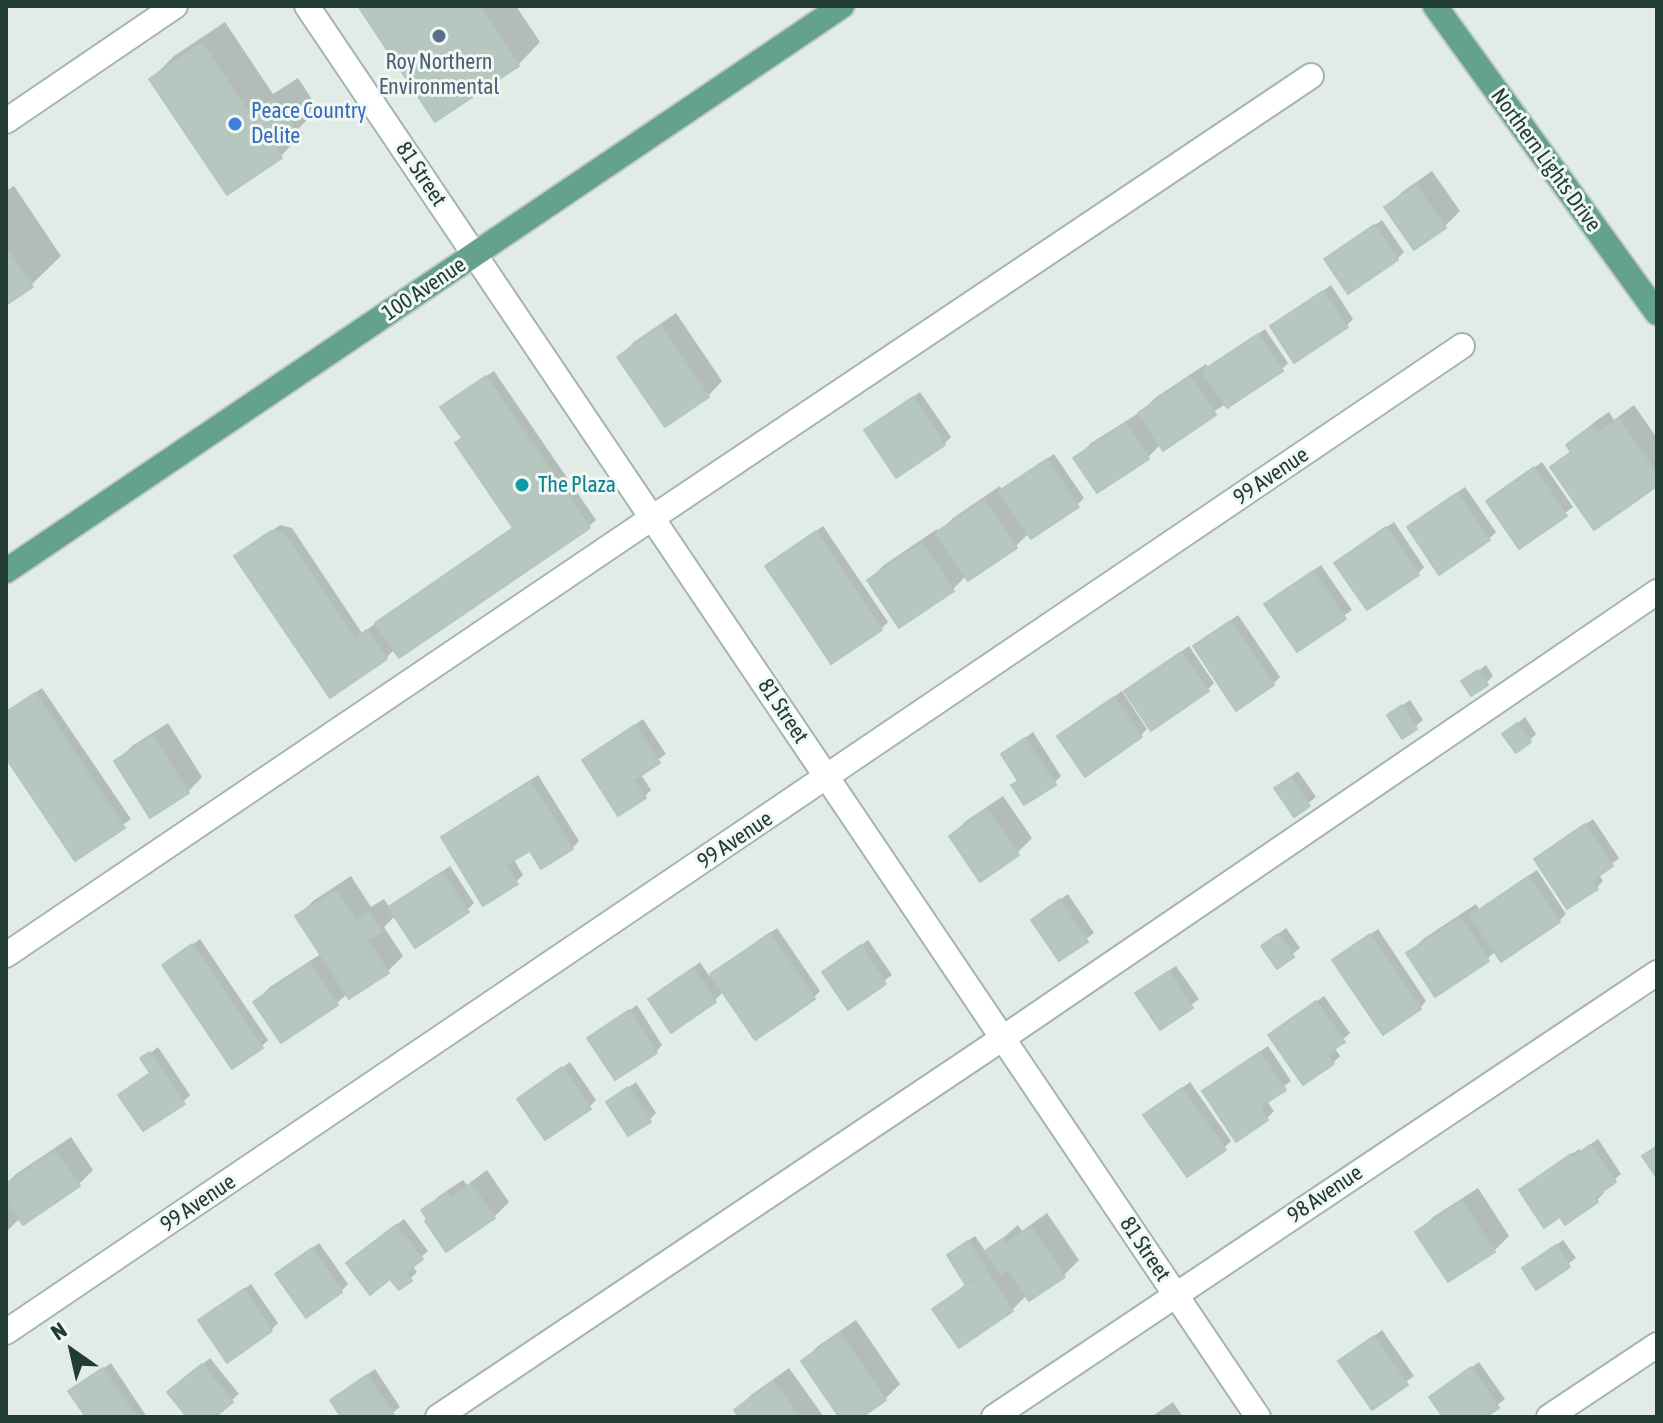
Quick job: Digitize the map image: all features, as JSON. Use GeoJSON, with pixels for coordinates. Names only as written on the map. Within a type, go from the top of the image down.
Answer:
{"type":"FeatureCollection","features":[{"type":"Feature","properties":{"kind":"main road","name":"100 Avenue"},"geometry":{"type":"LineString","coordinates":[[6,571],[842,6]]}},
{"type":"Feature","properties":{"kind":"main road","name":"Northern Lights Drive"},"geometry":{"type":"LineString","coordinates":[[1435,6],[1657,313]]}},
{"type":"Feature","properties":{"kind":"street"},"geometry":{"type":"LineString","coordinates":[[6,121],[175,6]]}},
{"type":"Feature","properties":{"kind":"street","name":"81 Street"},"geometry":{"type":"LineString","coordinates":[[307,6],[1258,1417]]}},
{"type":"Feature","properties":{"kind":"street"},"geometry":{"type":"LineString","coordinates":[[6,955],[1311,76]]}},
{"type":"Feature","properties":{"kind":"street","name":"99 Avenue"},"geometry":{"type":"LineString","coordinates":[[6,1332],[1462,346]]}},
{"type":"Feature","properties":{"kind":"street"},"geometry":{"type":"LineString","coordinates":[[438,1417],[1003,1038],[1657,592]]}},
{"type":"Feature","properties":{"kind":"street","name":"98 Avenue"},"geometry":{"type":"LineString","coordinates":[[994,1417],[1657,973]]}},
{"type":"Feature","properties":{"kind":"street"},"geometry":{"type":"LineString","coordinates":[[1549,1417],[1657,1345]]}},
{"type":"Feature","properties":{"kind":"building","name":"Roy Northern Environmental"},"geometry":{"type":"Polygon","coordinates":[[[358,6],[479,6],[519,66],[435,122],[358,6]]]}},
{"type":"Feature","properties":{"kind":"building","name":"Peace Country Delite"},"geometry":{"type":"Polygon","coordinates":[[[202,43],[250,115],[274,99],[297,133],[275,148],[282,158],[227,195],[149,79],[202,43]]]}},
{"type":"Feature","properties":{"kind":"building"},"geometry":{"type":"Polygon","coordinates":[[[1416,185],[1446,228],[1414,250],[1384,207],[1416,185]]]}},
{"type":"Feature","properties":{"kind":"building"},"geometry":{"type":"Polygon","coordinates":[[[1374,225],[1398,260],[1348,294],[1324,259],[1374,225]]]}},
{"type":"Feature","properties":{"kind":"building"},"geometry":{"type":"Polygon","coordinates":[[[6,247],[33,287],[6,305],[6,247]]]}},
{"type":"Feature","properties":{"kind":"building"},"geometry":{"type":"Polygon","coordinates":[[[1323,291],[1348,327],[1294,363],[1270,326],[1323,291]]]}},
{"type":"Feature","properties":{"kind":"building"},"geometry":{"type":"Polygon","coordinates":[[[661,326],[709,397],[665,427],[617,357],[661,326]]]}},
{"type":"Feature","properties":{"kind":"building"},"geometry":{"type":"Polygon","coordinates":[[[1258,334],[1283,371],[1227,408],[1202,371],[1258,334]]]}},
{"type":"Feature","properties":{"kind":"building","name":"The Plaza"},"geometry":{"type":"Polygon","coordinates":[[[486,376],[590,528],[399,658],[375,623],[513,528],[455,443],[462,438],[440,407],[486,376]]]}},
{"type":"Feature","properties":{"kind":"building"},"geometry":{"type":"Polygon","coordinates":[[[1190,377],[1216,415],[1163,451],[1138,413],[1190,377]]]}},
{"type":"Feature","properties":{"kind":"building"},"geometry":{"type":"Polygon","coordinates":[[[913,397],[945,445],[896,478],[864,430],[913,397]]]}},
{"type":"Feature","properties":{"kind":"building"},"geometry":{"type":"Polygon","coordinates":[[[1619,419],[1657,474],[1657,486],[1629,506],[1579,435],[1593,426],[1598,433],[1619,419]]]}},
{"type":"Feature","properties":{"kind":"building"},"geometry":{"type":"Polygon","coordinates":[[[1126,423],[1149,459],[1097,493],[1073,458],[1126,423]]]}},
{"type":"Feature","properties":{"kind":"building"},"geometry":{"type":"Polygon","coordinates":[[[1579,435],[1629,506],[1594,530],[1550,467],[1571,452],[1566,445],[1579,435]]]}},
{"type":"Feature","properties":{"kind":"building"},"geometry":{"type":"Polygon","coordinates":[[[1047,459],[1079,507],[1031,539],[999,491],[1047,459]]]}},
{"type":"Feature","properties":{"kind":"building"},"geometry":{"type":"Polygon","coordinates":[[[1534,467],[1567,516],[1519,549],[1486,501],[1534,467]]]}},
{"type":"Feature","properties":{"kind":"building"},"geometry":{"type":"Polygon","coordinates":[[[1457,493],[1490,540],[1439,575],[1407,527],[1457,493]]]}},
{"type":"Feature","properties":{"kind":"building"},"geometry":{"type":"Polygon","coordinates":[[[984,500],[1017,548],[968,581],[935,533],[984,500]]]}},
{"type":"Feature","properties":{"kind":"building"},"geometry":{"type":"Polygon","coordinates":[[[1386,527],[1419,575],[1367,610],[1334,563],[1386,527]]]}},
{"type":"Feature","properties":{"kind":"building"},"geometry":{"type":"Polygon","coordinates":[[[271,531],[285,535],[355,638],[367,630],[387,659],[330,698],[234,556],[271,531]]]}},
{"type":"Feature","properties":{"kind":"building"},"geometry":{"type":"Polygon","coordinates":[[[816,531],[848,580],[798,614],[765,566],[816,531]]]}},
{"type":"Feature","properties":{"kind":"building"},"geometry":{"type":"Polygon","coordinates":[[[922,543],[954,591],[899,628],[867,580],[922,543]]]}},
{"type":"Feature","properties":{"kind":"building"},"geometry":{"type":"Polygon","coordinates":[[[1313,571],[1346,619],[1297,652],[1264,604],[1313,571]]]}},
{"type":"Feature","properties":{"kind":"building"},"geometry":{"type":"Polygon","coordinates":[[[848,580],[882,630],[831,664],[798,614],[848,580]]]}},
{"type":"Feature","properties":{"kind":"building"},"geometry":{"type":"Polygon","coordinates":[[[1230,621],[1274,685],[1236,711],[1193,646],[1230,621]]]}},
{"type":"Feature","properties":{"kind":"building"},"geometry":{"type":"Polygon","coordinates":[[[1181,652],[1209,691],[1151,731],[1124,691],[1181,652]]]}},
{"type":"Feature","properties":{"kind":"building"},"geometry":{"type":"Polygon","coordinates":[[[1478,670],[1488,685],[1471,696],[1461,681],[1478,670]]]}},
{"type":"Feature","properties":{"kind":"building"},"geometry":{"type":"Polygon","coordinates":[[[35,693],[125,828],[75,861],[6,758],[6,712],[35,693]]]}},
{"type":"Feature","properties":{"kind":"building"},"geometry":{"type":"Polygon","coordinates":[[[1114,697],[1142,737],[1085,777],[1057,736],[1114,697]]]}},
{"type":"Feature","properties":{"kind":"building"},"geometry":{"type":"Polygon","coordinates":[[[1402,705],[1417,729],[1402,739],[1387,715],[1402,705]]]}},
{"type":"Feature","properties":{"kind":"building"},"geometry":{"type":"Polygon","coordinates":[[[1517,723],[1531,742],[1516,753],[1502,734],[1517,723]]]}},
{"type":"Feature","properties":{"kind":"building"},"geometry":{"type":"Polygon","coordinates":[[[635,725],[660,763],[634,780],[646,798],[618,816],[582,760],[635,725]]]}},
{"type":"Feature","properties":{"kind":"building"},"geometry":{"type":"Polygon","coordinates":[[[153,736],[189,793],[150,818],[114,761],[153,736]]]}},
{"type":"Feature","properties":{"kind":"building"},"geometry":{"type":"Polygon","coordinates":[[[1025,738],[1056,785],[1024,805],[1011,785],[1018,781],[1001,754],[1025,738]]]}},
{"type":"Feature","properties":{"kind":"building"},"geometry":{"type":"Polygon","coordinates":[[[1291,777],[1310,806],[1294,817],[1274,788],[1291,777]]]}},
{"type":"Feature","properties":{"kind":"building"},"geometry":{"type":"Polygon","coordinates":[[[530,781],[573,849],[541,869],[530,851],[506,865],[518,884],[483,906],[441,837],[530,781]]]}},
{"type":"Feature","properties":{"kind":"building"},"geometry":{"type":"Polygon","coordinates":[[[987,809],[1019,855],[980,882],[949,836],[987,809]]]}},
{"type":"Feature","properties":{"kind":"building"},"geometry":{"type":"Polygon","coordinates":[[[1585,824],[1613,866],[1592,881],[1598,889],[1567,909],[1534,859],[1585,824]]]}},
{"type":"Feature","properties":{"kind":"building"},"geometry":{"type":"Polygon","coordinates":[[[442,872],[469,912],[415,948],[388,907],[442,872]]]}},
{"type":"Feature","properties":{"kind":"building"},"geometry":{"type":"Polygon","coordinates":[[[1529,876],[1560,922],[1501,962],[1470,916],[1529,876]]]}},
{"type":"Feature","properties":{"kind":"building"},"geometry":{"type":"Polygon","coordinates":[[[336,890],[356,921],[369,912],[382,932],[368,940],[389,973],[349,999],[295,916],[336,890]]]}},
{"type":"Feature","properties":{"kind":"building"},"geometry":{"type":"Polygon","coordinates":[[[1060,899],[1088,942],[1059,961],[1031,920],[1060,899]]]}},
{"type":"Feature","properties":{"kind":"building"},"geometry":{"type":"Polygon","coordinates":[[[1460,918],[1489,961],[1435,997],[1406,953],[1460,918]]]}},
{"type":"Feature","properties":{"kind":"building"},"geometry":{"type":"Polygon","coordinates":[[[770,933],[815,999],[785,1020],[740,954],[770,933]]]}},
{"type":"Feature","properties":{"kind":"building"},"geometry":{"type":"Polygon","coordinates":[[[1278,934],[1294,957],[1277,969],[1261,946],[1278,934]]]}},
{"type":"Feature","properties":{"kind":"building"},"geometry":{"type":"Polygon","coordinates":[[[1370,934],[1421,1009],[1383,1035],[1332,960],[1370,934]]]}},
{"type":"Feature","properties":{"kind":"building"},"geometry":{"type":"Polygon","coordinates":[[[192,944],[263,1048],[232,1069],[162,965],[192,944]]]}},
{"type":"Feature","properties":{"kind":"building"},"geometry":{"type":"Polygon","coordinates":[[[861,945],[886,984],[848,1010],[822,972],[861,945]]]}},
{"type":"Feature","properties":{"kind":"building"},"geometry":{"type":"Polygon","coordinates":[[[740,954],[785,1020],[755,1040],[710,974],[740,954]]]}},
{"type":"Feature","properties":{"kind":"building"},"geometry":{"type":"Polygon","coordinates":[[[310,963],[338,1005],[281,1043],[253,1002],[310,963]]]}},
{"type":"Feature","properties":{"kind":"building"},"geometry":{"type":"Polygon","coordinates":[[[693,968],[716,1002],[671,1033],[648,999],[693,968]]]}},
{"type":"Feature","properties":{"kind":"building"},"geometry":{"type":"Polygon","coordinates":[[[1169,971],[1193,1008],[1160,1030],[1135,993],[1169,971]]]}},
{"type":"Feature","properties":{"kind":"building"},"geometry":{"type":"Polygon","coordinates":[[[1316,1001],[1345,1042],[1327,1054],[1334,1064],[1303,1085],[1268,1035],[1316,1001]]]}},
{"type":"Feature","properties":{"kind":"building"},"geometry":{"type":"Polygon","coordinates":[[[629,1010],[657,1053],[615,1080],[587,1038],[629,1010]]]}},
{"type":"Feature","properties":{"kind":"building"},"geometry":{"type":"Polygon","coordinates":[[[150,1052],[185,1104],[143,1131],[118,1095],[150,1073],[140,1058],[150,1052]]]}},
{"type":"Feature","properties":{"kind":"building"},"geometry":{"type":"Polygon","coordinates":[[[1260,1052],[1286,1090],[1260,1107],[1268,1120],[1236,1142],[1202,1091],[1260,1052]]]}},
{"type":"Feature","properties":{"kind":"building"},"geometry":{"type":"Polygon","coordinates":[[[562,1067],[591,1109],[545,1140],[517,1099],[562,1067]]]}},
{"type":"Feature","properties":{"kind":"building"},"geometry":{"type":"Polygon","coordinates":[[[628,1087],[651,1122],[628,1136],[606,1102],[628,1087]]]}},
{"type":"Feature","properties":{"kind":"building"},"geometry":{"type":"Polygon","coordinates":[[[1182,1088],[1226,1150],[1187,1177],[1143,1115],[1182,1088]]]}},
{"type":"Feature","properties":{"kind":"building"},"geometry":{"type":"Polygon","coordinates":[[[1590,1145],[1616,1182],[1595,1197],[1598,1202],[1565,1225],[1560,1217],[1544,1228],[1519,1190],[1571,1154],[1573,1157],[1590,1145]]]}},
{"type":"Feature","properties":{"kind":"building"},"geometry":{"type":"Polygon","coordinates":[[[1657,1146],[1657,1178],[1642,1156],[1657,1146]]]}},
{"type":"Feature","properties":{"kind":"building"},"geometry":{"type":"Polygon","coordinates":[[[55,1151],[80,1186],[23,1225],[6,1200],[6,1184],[55,1151]]]}},
{"type":"Feature","properties":{"kind":"building"},"geometry":{"type":"Polygon","coordinates":[[[471,1184],[495,1218],[446,1252],[421,1210],[447,1193],[451,1198],[471,1184]]]}},
{"type":"Feature","properties":{"kind":"building"},"geometry":{"type":"Polygon","coordinates":[[[1462,1201],[1495,1252],[1448,1282],[1415,1232],[1462,1201]]]}},
{"type":"Feature","properties":{"kind":"building"},"geometry":{"type":"Polygon","coordinates":[[[396,1225],[423,1259],[405,1273],[412,1281],[399,1290],[390,1279],[370,1295],[346,1263],[396,1225]]]}},
{"type":"Feature","properties":{"kind":"building"},"geometry":{"type":"Polygon","coordinates":[[[1031,1227],[1065,1277],[1029,1301],[1007,1269],[1001,1274],[985,1251],[1002,1239],[1006,1244],[1031,1227]]]}},
{"type":"Feature","properties":{"kind":"building"},"geometry":{"type":"Polygon","coordinates":[[[968,1241],[987,1269],[965,1284],[947,1255],[968,1241]]]}},
{"type":"Feature","properties":{"kind":"building"},"geometry":{"type":"Polygon","coordinates":[[[1556,1245],[1570,1267],[1536,1290],[1522,1268],[1556,1245]]]}},
{"type":"Feature","properties":{"kind":"building"},"geometry":{"type":"Polygon","coordinates":[[[312,1248],[342,1292],[306,1318],[275,1274],[312,1248]]]}},
{"type":"Feature","properties":{"kind":"building"},"geometry":{"type":"Polygon","coordinates":[[[987,1272],[1013,1311],[959,1348],[932,1309],[987,1272]]]}},
{"type":"Feature","properties":{"kind":"building"},"geometry":{"type":"Polygon","coordinates":[[[244,1289],[272,1331],[227,1363],[198,1320],[244,1289]]]}},
{"type":"Feature","properties":{"kind":"building"},"geometry":{"type":"Polygon","coordinates":[[[840,1333],[886,1400],[862,1417],[839,1417],[801,1361],[840,1333]]]}},
{"type":"Feature","properties":{"kind":"building"},"geometry":{"type":"Polygon","coordinates":[[[1374,1336],[1408,1385],[1372,1410],[1338,1361],[1374,1336]]]}},
{"type":"Feature","properties":{"kind":"building"},"geometry":{"type":"Polygon","coordinates":[[[202,1364],[233,1402],[215,1417],[187,1417],[167,1392],[202,1364]]]}},
{"type":"Feature","properties":{"kind":"building"},"geometry":{"type":"Polygon","coordinates":[[[1471,1367],[1499,1408],[1486,1417],[1443,1417],[1429,1397],[1471,1367]]]}},
{"type":"Feature","properties":{"kind":"building"},"geometry":{"type":"Polygon","coordinates":[[[103,1368],[136,1417],[86,1417],[68,1391],[103,1368]]]}},
{"type":"Feature","properties":{"kind":"building"},"geometry":{"type":"Polygon","coordinates":[[[367,1375],[394,1415],[341,1417],[330,1400],[367,1375]]]}},
{"type":"Feature","properties":{"kind":"building"},"geometry":{"type":"Polygon","coordinates":[[[773,1381],[799,1417],[739,1417],[734,1410],[773,1381]]]}},
{"type":"Feature","properties":{"kind":"place","name":"Roy Northern Environmental"},"geometry":{"type":"Point","coordinates":[439,36]}},
{"type":"Feature","properties":{"kind":"place","name":"Peace Country Delite"},"geometry":{"type":"Point","coordinates":[235,124]}},
{"type":"Feature","properties":{"kind":"place","name":"The Plaza"},"geometry":{"type":"Point","coordinates":[522,485]}}]}
